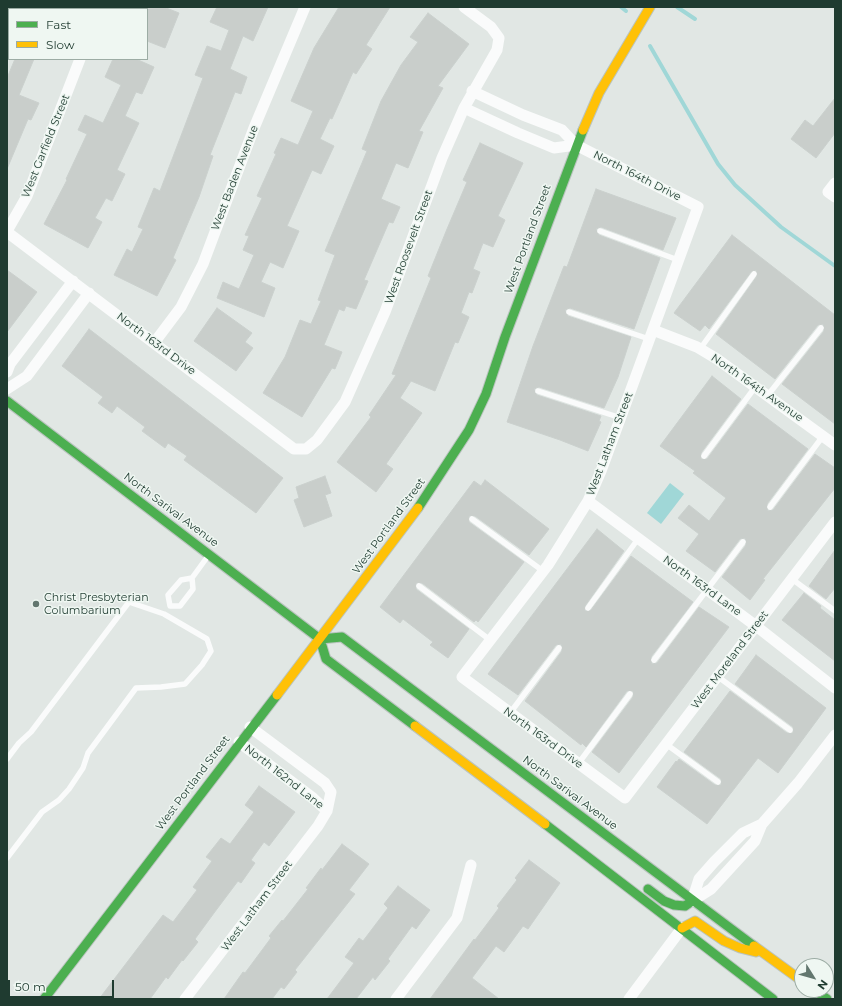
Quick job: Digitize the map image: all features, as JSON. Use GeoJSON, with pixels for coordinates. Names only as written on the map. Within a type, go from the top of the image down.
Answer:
{"type":"FeatureCollection","features":[{"type":"Feature","properties":{"kind":"main road","name":"West Portland Street"},"geometry":{"type":"LineString","coordinates":[[44,999],[250,727],[320,639],[435,484],[468,430],[486,394],[505,337],[576,145],[599,92],[650,7]]}},
{"type":"Feature","properties":{"kind":"main road","name":"North Sarival Avenue"},"geometry":{"type":"LineString","coordinates":[[7,401],[320,639],[342,637],[692,901],[794,975]]}},
{"type":"Feature","properties":{"kind":"main road"},"geometry":{"type":"LineString","coordinates":[[320,639],[326,659],[682,928],[773,999]]}},
{"type":"Feature","properties":{"kind":"main road"},"geometry":{"type":"LineString","coordinates":[[540,821],[592,848]]}},
{"type":"Feature","properties":{"kind":"main road"},"geometry":{"type":"LineString","coordinates":[[640,883],[664,901],[674,905],[685,906],[692,901]]}},
{"type":"Feature","properties":{"kind":"main road"},"geometry":{"type":"LineString","coordinates":[[682,928],[695,921],[724,941],[740,948],[767,955]]}},
{"type":"Feature","properties":{"kind":"street","name":"West Baden Avenue"},"geometry":{"type":"LineString","coordinates":[[154,343],[181,307],[203,264],[254,128],[305,7]]}},
{"type":"Feature","properties":{"kind":"street","name":"West Roosevelt Street"},"geometry":{"type":"LineString","coordinates":[[306,449],[318,440],[345,402],[385,312],[442,158],[472,91],[497,50],[499,38],[491,27],[464,7]]}},
{"type":"Feature","properties":{"kind":"street","name":"West Garfield Street"},"geometry":{"type":"LineString","coordinates":[[7,232],[26,196],[80,60]]}},
{"type":"Feature","properties":{"kind":"street","name":"North 164th Drive"},"geometry":{"type":"LineString","coordinates":[[472,91],[523,115],[562,130],[576,145],[698,207]]}},
{"type":"Feature","properties":{"kind":"street"},"geometry":{"type":"LineString","coordinates":[[464,108],[554,148],[576,145]]}},
{"type":"Feature","properties":{"kind":"street","name":"West Latham Street"},"geometry":{"type":"LineString","coordinates":[[462,677],[543,572],[568,535],[588,501],[621,418],[698,207]]}},
{"type":"Feature","properties":{"kind":"street","name":"North 163rd Drive"},"geometry":{"type":"LineString","coordinates":[[7,232],[90,293],[294,449],[306,449]]}},
{"type":"Feature","properties":{"kind":"street"},"geometry":{"type":"LineString","coordinates":[[7,372],[10,364],[73,281]]}},
{"type":"Feature","properties":{"kind":"street"},"geometry":{"type":"LineString","coordinates":[[7,389],[27,376],[90,293]]}},
{"type":"Feature","properties":{"kind":"street","name":"North 164th Avenue"},"geometry":{"type":"LineString","coordinates":[[651,334],[700,349],[736,371],[835,445]]}},
{"type":"Feature","properties":{"kind":"street","name":"North 163rd Lane"},"geometry":{"type":"LineString","coordinates":[[588,501],[756,626],[835,688]]}},
{"type":"Feature","properties":{"kind":"street","name":"West Moreland Street"},"geometry":{"type":"LineString","coordinates":[[624,798],[835,522]]}},
{"type":"Feature","properties":{"kind":"street","name":"North 163rd Drive"},"geometry":{"type":"LineString","coordinates":[[462,677],[624,798]]}},
{"type":"Feature","properties":{"kind":"street","name":"North 162nd Lane"},"geometry":{"type":"LineString","coordinates":[[239,742],[327,811],[331,792],[325,783],[250,727]]}},
{"type":"Feature","properties":{"kind":"street"},"geometry":{"type":"LineString","coordinates":[[692,901],[711,889],[755,841],[762,824],[798,783],[835,735]]}},
{"type":"Feature","properties":{"kind":"street","name":"West Latham Street"},"geometry":{"type":"LineString","coordinates":[[186,999],[318,826],[327,811]]}},
{"type":"Feature","properties":{"kind":"street"},"geometry":{"type":"LineString","coordinates":[[692,901],[699,879],[714,862],[743,833],[762,824]]}},
{"type":"Feature","properties":{"kind":"street"},"geometry":{"type":"LineString","coordinates":[[396,999],[457,918],[471,865]]}},
{"type":"Feature","properties":{"kind":"street"},"geometry":{"type":"LineString","coordinates":[[629,999],[682,928]]}},
{"type":"Feature","properties":{"kind":"lane"},"geometry":{"type":"LineString","coordinates":[[600,231],[678,260]]}},
{"type":"Feature","properties":{"kind":"lane"},"geometry":{"type":"LineString","coordinates":[[700,349],[754,274]]}},
{"type":"Feature","properties":{"kind":"lane"},"geometry":{"type":"LineString","coordinates":[[569,312],[651,334]]}},
{"type":"Feature","properties":{"kind":"lane"},"geometry":{"type":"LineString","coordinates":[[768,395],[821,328]]}},
{"type":"Feature","properties":{"kind":"lane"},"geometry":{"type":"LineString","coordinates":[[704,456],[756,386]]}},
{"type":"Feature","properties":{"kind":"lane"},"geometry":{"type":"LineString","coordinates":[[538,391],[621,418]]}},
{"type":"Feature","properties":{"kind":"lane"},"geometry":{"type":"LineString","coordinates":[[770,507],[823,436]]}},
{"type":"Feature","properties":{"kind":"lane"},"geometry":{"type":"LineString","coordinates":[[472,519],[543,572]]}},
{"type":"Feature","properties":{"kind":"lane"},"geometry":{"type":"LineString","coordinates":[[588,608],[638,539]]}},
{"type":"Feature","properties":{"kind":"lane"},"geometry":{"type":"LineString","coordinates":[[654,660],[743,542]]}},
{"type":"Feature","properties":{"kind":"lane"},"geometry":{"type":"LineString","coordinates":[[170,606],[180,606],[193,589],[192,578],[210,554]]}},
{"type":"Feature","properties":{"kind":"lane"},"geometry":{"type":"LineString","coordinates":[[164,614],[170,606],[168,595],[180,580],[192,578]]}},
{"type":"Feature","properties":{"kind":"lane"},"geometry":{"type":"LineString","coordinates":[[792,579],[835,611]]}},
{"type":"Feature","properties":{"kind":"lane"},"geometry":{"type":"LineString","coordinates":[[419,586],[490,640]]}},
{"type":"Feature","properties":{"kind":"lane"},"geometry":{"type":"LineString","coordinates":[[7,759],[19,743],[31,732],[129,602],[164,614],[207,639],[211,652],[202,665],[185,684],[136,688],[88,753],[83,768],[69,789],[59,800],[42,812],[7,858]]}},
{"type":"Feature","properties":{"kind":"lane"},"geometry":{"type":"LineString","coordinates":[[510,713],[559,648]]}},
{"type":"Feature","properties":{"kind":"lane"},"geometry":{"type":"LineString","coordinates":[[717,676],[790,730]]}},
{"type":"Feature","properties":{"kind":"lane"},"geometry":{"type":"LineString","coordinates":[[578,764],[630,694]]}},
{"type":"Feature","properties":{"kind":"lane"},"geometry":{"type":"LineString","coordinates":[[666,744],[718,782]]}},
{"type":"Feature","properties":{"kind":"water"},"geometry":{"type":"Polygon","coordinates":[[[670,483],[684,494],[661,524],[647,513],[670,483]]]}},
{"type":"Feature","properties":{"kind":"building"},"geometry":{"type":"Polygon","coordinates":[[[164,7],[179,13],[165,48],[148,41],[147,8],[164,7]]]}},
{"type":"Feature","properties":{"kind":"building"},"geometry":{"type":"Polygon","coordinates":[[[217,7],[268,7],[253,41],[243,36],[230,69],[247,77],[241,94],[235,92],[210,155],[213,156],[199,197],[173,258],[176,260],[157,296],[114,275],[127,249],[132,252],[143,229],[138,227],[154,188],[160,191],[203,78],[195,75],[207,46],[221,51],[229,30],[210,22],[217,7]]]}},
{"type":"Feature","properties":{"kind":"building"},"geometry":{"type":"Polygon","coordinates":[[[339,7],[390,7],[366,45],[372,49],[356,74],[353,72],[332,119],[330,118],[320,139],[334,146],[321,174],[312,170],[287,226],[299,231],[283,268],[270,262],[261,282],[275,288],[264,317],[217,298],[223,282],[239,289],[254,255],[243,250],[249,236],[245,235],[262,198],[257,196],[276,154],[274,153],[281,138],[298,145],[313,111],[291,101],[314,48],[339,7]]]}},
{"type":"Feature","properties":{"kind":"building"},"geometry":{"type":"Polygon","coordinates":[[[428,13],[469,44],[438,86],[443,88],[419,131],[423,132],[408,168],[396,163],[381,199],[400,207],[393,223],[389,222],[364,280],[368,281],[356,309],[346,306],[344,311],[339,309],[324,345],[342,352],[335,369],[332,368],[302,417],[263,393],[285,357],[300,320],[311,324],[321,301],[318,300],[335,255],[325,251],[367,151],[362,149],[381,101],[401,65],[418,42],[410,37],[428,13]]]}},
{"type":"Feature","properties":{"kind":"building"},"geometry":{"type":"Polygon","coordinates":[[[15,60],[34,60],[19,95],[39,103],[31,120],[28,119],[7,169],[7,78],[15,60]]]}},
{"type":"Feature","properties":{"kind":"building"},"geometry":{"type":"Polygon","coordinates":[[[113,60],[138,60],[154,67],[142,94],[136,92],[125,116],[139,123],[117,170],[125,174],[112,201],[106,198],[95,218],[102,222],[88,248],[44,224],[67,180],[66,179],[87,134],[78,130],[85,115],[103,123],[121,85],[105,77],[113,60]]]}},
{"type":"Feature","properties":{"kind":"building"},"geometry":{"type":"Polygon","coordinates":[[[835,98],[835,133],[816,158],[791,139],[805,120],[813,126],[835,98]]]}},
{"type":"Feature","properties":{"kind":"building"},"geometry":{"type":"Polygon","coordinates":[[[480,143],[523,163],[498,216],[505,220],[493,247],[483,243],[473,269],[480,272],[472,293],[469,292],[461,313],[469,317],[458,343],[455,342],[435,391],[411,381],[400,398],[422,413],[386,464],[393,469],[376,492],[337,462],[371,417],[369,415],[396,375],[392,374],[431,278],[428,276],[467,182],[463,180],[480,143]]]}},
{"type":"Feature","properties":{"kind":"building"},"geometry":{"type":"Polygon","coordinates":[[[596,189],[676,218],[663,250],[601,227],[596,229],[599,235],[660,258],[634,329],[570,308],[565,310],[568,316],[631,337],[618,377],[604,408],[539,387],[534,389],[537,395],[601,416],[599,421],[601,422],[588,451],[507,422],[533,346],[564,266],[567,267],[596,189]]]}},
{"type":"Feature","properties":{"kind":"building"},"geometry":{"type":"Polygon","coordinates":[[[732,235],[835,315],[835,424],[782,384],[824,331],[823,324],[818,325],[775,379],[716,334],[757,276],[756,270],[751,272],[709,329],[705,325],[700,331],[674,313],[732,235]]]}},
{"type":"Feature","properties":{"kind":"building"},"geometry":{"type":"Polygon","coordinates":[[[7,270],[37,292],[7,332],[7,270]]]}},
{"type":"Feature","properties":{"kind":"building"},"geometry":{"type":"Polygon","coordinates":[[[217,308],[252,333],[245,342],[253,348],[236,371],[194,341],[217,308]]]}},
{"type":"Feature","properties":{"kind":"building"},"geometry":{"type":"Polygon","coordinates":[[[89,329],[283,478],[256,513],[184,460],[187,456],[168,443],[165,448],[142,431],[145,427],[117,406],[112,413],[98,403],[103,397],[62,366],[89,329]]]}},
{"type":"Feature","properties":{"kind":"building"},"geometry":{"type":"Polygon","coordinates":[[[712,376],[741,399],[701,453],[701,459],[707,459],[748,404],[808,449],[767,504],[768,511],[773,510],[815,454],[835,468],[835,488],[763,579],[765,580],[750,600],[722,577],[746,545],[745,538],[740,539],[715,572],[686,551],[699,534],[678,518],[689,505],[709,521],[726,498],[693,473],[695,471],[660,446],[712,376]]]}},
{"type":"Feature","properties":{"kind":"building"},"geometry":{"type":"Polygon","coordinates":[[[325,476],[331,493],[325,495],[332,516],[304,527],[294,500],[299,498],[296,487],[325,476]]]}},
{"type":"Feature","properties":{"kind":"building"},"geometry":{"type":"Polygon","coordinates":[[[485,480],[549,529],[529,555],[475,516],[469,516],[469,522],[524,562],[478,622],[476,620],[474,622],[422,583],[416,583],[416,589],[469,629],[448,658],[430,645],[433,642],[403,619],[400,623],[380,607],[474,481],[481,486],[485,480]]]}},
{"type":"Feature","properties":{"kind":"building"},"geometry":{"type":"Polygon","coordinates":[[[597,529],[624,551],[585,606],[585,611],[591,610],[631,556],[693,602],[651,657],[652,664],[657,663],[699,607],[729,627],[619,773],[592,752],[633,697],[633,691],[627,691],[586,747],[582,743],[581,745],[525,701],[562,651],[561,644],[556,645],[518,695],[488,674],[597,529]]]}},
{"type":"Feature","properties":{"kind":"building"},"geometry":{"type":"Polygon","coordinates":[[[835,550],[835,588],[826,599],[809,586],[835,550]]]}},
{"type":"Feature","properties":{"kind":"building"},"geometry":{"type":"Polygon","coordinates":[[[804,593],[821,606],[820,608],[835,620],[835,661],[782,620],[804,593]]]}},
{"type":"Feature","properties":{"kind":"building"},"geometry":{"type":"Polygon","coordinates":[[[756,655],[826,708],[778,773],[758,758],[707,824],[657,787],[679,759],[715,785],[721,785],[721,779],[684,752],[730,691],[787,733],[793,733],[793,727],[735,684],[756,655]]]}},
{"type":"Feature","properties":{"kind":"building"},"geometry":{"type":"Polygon","coordinates":[[[259,786],[295,812],[269,846],[264,842],[251,860],[255,863],[241,883],[238,881],[195,939],[198,942],[168,979],[166,977],[150,999],[99,999],[163,915],[173,922],[197,890],[193,887],[212,861],[206,857],[221,838],[230,844],[254,812],[245,805],[259,786]]]}},
{"type":"Feature","properties":{"kind":"building"},"geometry":{"type":"Polygon","coordinates":[[[342,844],[369,864],[349,890],[355,894],[295,970],[297,972],[284,989],[281,987],[272,999],[224,999],[243,972],[245,973],[271,938],[269,936],[282,920],[283,921],[308,889],[306,888],[321,868],[322,870],[342,844]]]}},
{"type":"Feature","properties":{"kind":"building"},"geometry":{"type":"Polygon","coordinates":[[[529,860],[560,883],[528,929],[523,926],[504,952],[496,946],[472,978],[499,999],[430,999],[499,908],[497,906],[517,880],[515,878],[529,860]]]}},
{"type":"Feature","properties":{"kind":"building"},"geometry":{"type":"Polygon","coordinates":[[[398,886],[430,910],[416,929],[412,926],[388,959],[390,961],[375,980],[373,977],[356,999],[327,999],[354,963],[345,957],[359,938],[363,941],[388,908],[384,904],[398,886]]]}},
{"type":"Feature","properties":{"kind":"waterway"},"geometry":{"type":"LineString","coordinates":[[621,7],[626,11]]}},
{"type":"Feature","properties":{"kind":"waterway"},"geometry":{"type":"LineString","coordinates":[[677,7],[695,19]]}},
{"type":"Feature","properties":{"kind":"waterway"},"geometry":{"type":"LineString","coordinates":[[650,46],[718,164],[735,185],[781,227],[835,266]]}},
{"type":"Feature","properties":{"kind":"traffic: fast"},"geometry":{"type":"LineString","coordinates":[[418,508],[469,430],[486,394],[505,337],[583,130]]}},
{"type":"Feature","properties":{"kind":"traffic: fast"},"geometry":{"type":"LineString","coordinates":[[7,401],[320,639],[326,659],[415,726]]}},
{"type":"Feature","properties":{"kind":"traffic: fast"},"geometry":{"type":"LineString","coordinates":[[320,639],[342,637],[754,946]]}},
{"type":"Feature","properties":{"kind":"traffic: fast"},"geometry":{"type":"LineString","coordinates":[[44,999],[277,695]]}},
{"type":"Feature","properties":{"kind":"traffic: fast"},"geometry":{"type":"LineString","coordinates":[[545,824],[773,999]]}},
{"type":"Feature","properties":{"kind":"traffic: fast"},"geometry":{"type":"LineString","coordinates":[[648,889],[664,901],[674,905],[685,906],[692,901]]}},
{"type":"Feature","properties":{"kind":"traffic: slow"},"geometry":{"type":"LineString","coordinates":[[583,130],[599,93],[650,7]]}},
{"type":"Feature","properties":{"kind":"traffic: slow"},"geometry":{"type":"LineString","coordinates":[[277,695],[418,508]]}},
{"type":"Feature","properties":{"kind":"traffic: slow"},"geometry":{"type":"LineString","coordinates":[[415,726],[545,824]]}},
{"type":"Feature","properties":{"kind":"traffic: slow"},"geometry":{"type":"LineString","coordinates":[[682,928],[695,921],[724,941],[740,948],[756,952]]}},
{"type":"Feature","properties":{"kind":"traffic: slow"},"geometry":{"type":"LineString","coordinates":[[754,946],[794,975]]}},
{"type":"Feature","properties":{"kind":"place","name":"Christ Presbyterian Columbarium"},"geometry":{"type":"Point","coordinates":[36,604]}}]}
